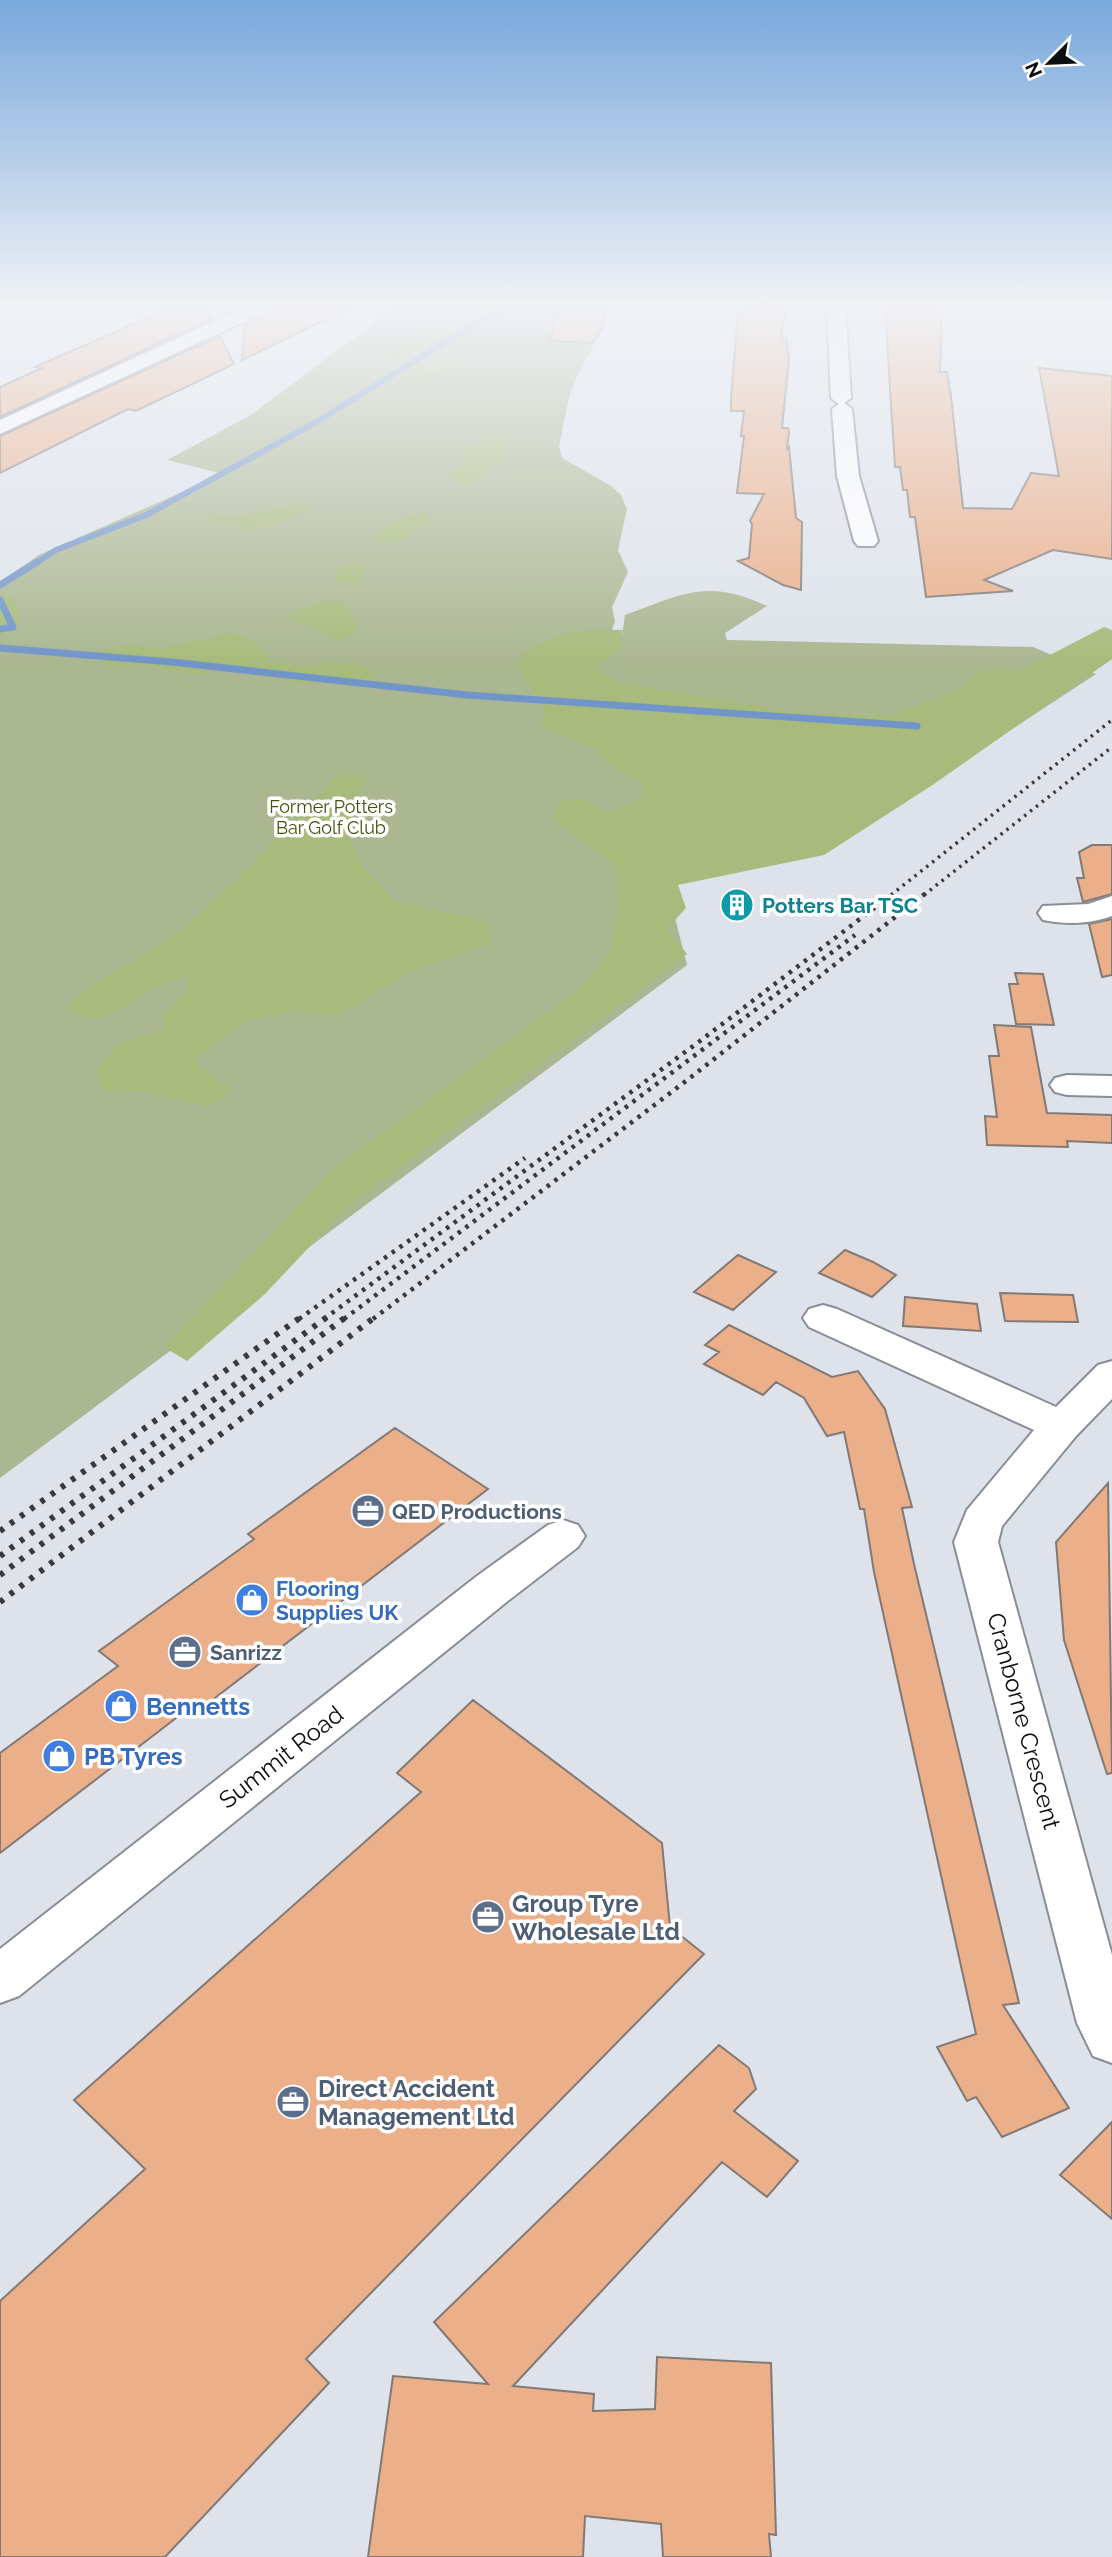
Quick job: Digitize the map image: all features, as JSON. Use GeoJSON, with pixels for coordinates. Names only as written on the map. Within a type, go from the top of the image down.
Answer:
{"type":"FeatureCollection","features":[{"type":"Feature","properties":{"kind":"street"},"geometry":{"type":"LineString","coordinates":[[842,423],[856,516],[866,541]]}},
{"type":"Feature","properties":{"kind":"street"},"geometry":{"type":"LineString","coordinates":[[1054,913],[1092,913],[1112,905]]}},
{"type":"Feature","properties":{"kind":"street"},"geometry":{"type":"LineString","coordinates":[[1067,1085],[1112,1086]]}},
{"type":"Feature","properties":{"kind":"street"},"geometry":{"type":"LineString","coordinates":[[823,1318],[1061,1426]]}},
{"type":"Feature","properties":{"kind":"street","name":"Cranborne Crescent"},"geometry":{"type":"LineString","coordinates":[[1112,1375],[1061,1426],[982,1521],[976,1542],[1104,2023],[1112,2039]]}},
{"type":"Feature","properties":{"kind":"street","name":"Summit Road"},"geometry":{"type":"LineString","coordinates":[[0,1980],[493,1588],[563,1536]]}},
{"type":"Feature","properties":{"kind":"green space","name":"Former Potters Bar Golf Club"},"geometry":{"type":"Polygon","coordinates":[[[235,423],[564,423],[559,446],[562,458],[611,486],[621,495],[627,509],[618,550],[628,572],[612,607],[615,622],[609,636],[622,637],[625,615],[680,596],[711,591],[746,597],[767,606],[725,633],[727,640],[1033,647],[1096,674],[820,855],[667,886],[687,965],[0,1478],[0,631],[11,628],[12,623],[0,600],[0,582],[39,555],[223,474],[167,460],[235,423]]]}},
{"type":"Feature","properties":{"kind":"green space"},"geometry":{"type":"Polygon","coordinates":[[[496,436],[508,440],[503,455],[488,472],[469,486],[458,483],[449,476],[466,460],[467,448],[496,436]]]}},
{"type":"Feature","properties":{"kind":"green space"},"geometry":{"type":"Polygon","coordinates":[[[293,504],[310,506],[306,513],[256,530],[248,531],[205,521],[216,515],[245,516],[293,504]]]}},
{"type":"Feature","properties":{"kind":"green space"},"geometry":{"type":"Polygon","coordinates":[[[426,512],[430,520],[402,540],[388,544],[370,538],[396,521],[426,512]]]}},
{"type":"Feature","properties":{"kind":"green space"},"geometry":{"type":"Polygon","coordinates":[[[350,562],[362,563],[364,575],[360,585],[336,582],[336,569],[350,562]]]}},
{"type":"Feature","properties":{"kind":"green space"},"geometry":{"type":"Polygon","coordinates":[[[0,592],[6,593],[18,604],[18,623],[0,634],[0,592]]]}},
{"type":"Feature","properties":{"kind":"green space"},"geometry":{"type":"Polygon","coordinates":[[[324,601],[347,603],[358,632],[340,640],[286,618],[299,608],[324,601]]]}},
{"type":"Feature","properties":{"kind":"green space"},"geometry":{"type":"Polygon","coordinates":[[[1104,627],[1112,630],[1112,659],[934,784],[824,855],[678,885],[686,908],[667,929],[687,954],[346,1208],[265,1294],[187,1361],[164,1347],[333,1169],[576,992],[610,953],[618,904],[615,865],[551,818],[563,798],[586,800],[610,813],[642,797],[644,785],[615,769],[596,750],[542,727],[545,709],[516,664],[526,653],[538,644],[564,634],[623,630],[620,650],[595,668],[621,683],[807,713],[890,715],[961,689],[977,671],[1005,668],[1019,671],[1104,627]]]}},
{"type":"Feature","properties":{"kind":"green space"},"geometry":{"type":"Polygon","coordinates":[[[233,633],[256,642],[270,662],[304,666],[351,663],[377,675],[366,686],[336,682],[291,683],[269,670],[224,670],[196,675],[142,665],[115,669],[100,662],[97,651],[127,645],[162,648],[233,633]]]}},
{"type":"Feature","properties":{"kind":"green space"},"geometry":{"type":"Polygon","coordinates":[[[340,773],[369,778],[355,799],[345,830],[361,865],[395,901],[488,922],[490,943],[407,974],[340,1015],[294,1011],[246,1021],[194,1061],[233,1091],[207,1107],[141,1091],[103,1092],[96,1072],[120,1043],[162,1031],[163,1015],[186,993],[188,976],[152,989],[120,1010],[101,1018],[78,1015],[64,1008],[94,985],[188,924],[247,869],[340,773]]]}},
{"type":"Feature","properties":{"kind":"building"},"geometry":{"type":"Polygon","coordinates":[[[28,423],[99,423],[0,473],[0,436],[28,423]]]}},
{"type":"Feature","properties":{"kind":"building"},"geometry":{"type":"Polygon","coordinates":[[[743,423],[782,423],[782,428],[788,428],[787,449],[789,447],[796,518],[802,522],[801,590],[783,585],[738,561],[749,558],[750,521],[764,494],[737,493],[744,436],[741,436],[743,423]]]}},
{"type":"Feature","properties":{"kind":"building"},"geometry":{"type":"Polygon","coordinates":[[[892,423],[954,423],[963,508],[1012,509],[1031,473],[1059,476],[1049,423],[1112,423],[1112,559],[1053,550],[984,580],[1013,591],[926,597],[915,517],[910,517],[907,490],[903,490],[900,467],[895,467],[892,423]]]}},
{"type":"Feature","properties":{"kind":"building"},"geometry":{"type":"Polygon","coordinates":[[[1092,845],[1112,845],[1112,894],[1083,902],[1077,878],[1084,878],[1079,852],[1092,845]]]}},
{"type":"Feature","properties":{"kind":"building"},"geometry":{"type":"Polygon","coordinates":[[[1112,919],[1112,975],[1102,977],[1089,924],[1112,919]]]}},
{"type":"Feature","properties":{"kind":"building"},"geometry":{"type":"Polygon","coordinates":[[[1015,973],[1043,974],[1054,1025],[1016,1024],[1009,984],[1018,984],[1015,973]]]}},
{"type":"Feature","properties":{"kind":"building"},"geometry":{"type":"Polygon","coordinates":[[[994,1025],[1031,1027],[1047,1113],[1112,1115],[1112,1143],[1067,1141],[1068,1147],[987,1145],[985,1116],[997,1117],[989,1056],[999,1056],[994,1025]]]}},
{"type":"Feature","properties":{"kind":"building"},"geometry":{"type":"Polygon","coordinates":[[[845,1250],[896,1275],[872,1297],[819,1273],[845,1250]]]}},
{"type":"Feature","properties":{"kind":"building"},"geometry":{"type":"Polygon","coordinates":[[[738,1255],[776,1272],[733,1310],[694,1292],[738,1255]]]}},
{"type":"Feature","properties":{"kind":"building"},"geometry":{"type":"Polygon","coordinates":[[[1000,1293],[1073,1295],[1078,1322],[1005,1321],[1000,1293]]]}},
{"type":"Feature","properties":{"kind":"building"},"geometry":{"type":"Polygon","coordinates":[[[905,1297],[977,1304],[981,1331],[903,1326],[905,1297]]]}},
{"type":"Feature","properties":{"kind":"building"},"geometry":{"type":"Polygon","coordinates":[[[729,1325],[832,1377],[858,1371],[885,1409],[912,1507],[902,1508],[914,1564],[1019,2003],[1003,2005],[1069,2108],[1002,2137],[976,2097],[967,2101],[937,2047],[976,2034],[874,1572],[864,1509],[860,1509],[844,1432],[827,1436],[804,1398],[776,1382],[763,1395],[704,1364],[719,1352],[705,1345],[729,1325]]]}},
{"type":"Feature","properties":{"kind":"building"},"geometry":{"type":"Polygon","coordinates":[[[395,1428],[488,1489],[190,1717],[184,1712],[0,1853],[0,1753],[118,1666],[99,1651],[254,1539],[248,1534],[395,1428]]]}},
{"type":"Feature","properties":{"kind":"building"},"geometry":{"type":"Polygon","coordinates":[[[1108,1483],[1112,1773],[1107,1774],[1064,1640],[1056,1542],[1108,1483]]]}},
{"type":"Feature","properties":{"kind":"building"},"geometry":{"type":"Polygon","coordinates":[[[473,1700],[662,1843],[670,1927],[704,1954],[306,2359],[329,2383],[165,2557],[0,2557],[0,2301],[145,2169],[74,2100],[421,1792],[397,1773],[473,1700]]]}},
{"type":"Feature","properties":{"kind":"building"},"geometry":{"type":"Polygon","coordinates":[[[719,2045],[749,2068],[756,2089],[734,2111],[798,2161],[767,2197],[722,2162],[513,2386],[594,2394],[593,2411],[655,2409],[657,2357],[771,2363],[776,2535],[769,2534],[771,2557],[663,2557],[661,2524],[585,2516],[583,2557],[368,2557],[393,2376],[488,2384],[434,2322],[719,2045]]]}},
{"type":"Feature","properties":{"kind":"building"},"geometry":{"type":"Polygon","coordinates":[[[1112,2122],[1112,2219],[1060,2175],[1112,2122]]]}},
{"type":"Feature","properties":{"kind":"waterway"},"geometry":{"type":"LineString","coordinates":[[34,564],[56,550],[146,515],[314,423]]}},
{"type":"Feature","properties":{"kind":"waterway"},"geometry":{"type":"LineString","coordinates":[[0,585],[37,562]]}},
{"type":"Feature","properties":{"kind":"waterway"},"geometry":{"type":"LineString","coordinates":[[0,600],[13,627],[0,629]]}},
{"type":"Feature","properties":{"kind":"waterway"},"geometry":{"type":"LineString","coordinates":[[0,648],[172,662],[467,695],[917,726]]}},
{"type":"Feature","properties":{"kind":"railway"},"geometry":{"type":"LineString","coordinates":[[891,895],[1112,720]]}},
{"type":"Feature","properties":{"kind":"railway"},"geometry":{"type":"LineString","coordinates":[[924,895],[1112,747]]}},
{"type":"Feature","properties":{"kind":"railway"},"geometry":{"type":"LineString","coordinates":[[324,1319],[700,1041],[894,893]]}},
{"type":"Feature","properties":{"kind":"railway"},"geometry":{"type":"LineString","coordinates":[[373,1319],[686,1081],[926,893]]}},
{"type":"Feature","properties":{"kind":"railway"},"geometry":{"type":"LineString","coordinates":[[344,1319],[855,935]]}},
{"type":"Feature","properties":{"kind":"railway"},"geometry":{"type":"LineString","coordinates":[[299,1319],[525,1158]]}},
{"type":"Feature","properties":{"kind":"railway"},"geometry":{"type":"LineString","coordinates":[[0,1531],[301,1317]]}},
{"type":"Feature","properties":{"kind":"railway"},"geometry":{"type":"LineString","coordinates":[[0,1556],[327,1317]]}},
{"type":"Feature","properties":{"kind":"railway"},"geometry":{"type":"LineString","coordinates":[[0,1575],[346,1317]]}},
{"type":"Feature","properties":{"kind":"railway"},"geometry":{"type":"LineString","coordinates":[[0,1602],[375,1317]]}},
{"type":"Feature","properties":{"kind":"place","name":"Potters Bar TSC"},"geometry":{"type":"Point","coordinates":[737,905]}},
{"type":"Feature","properties":{"kind":"place","name":"QED Productions"},"geometry":{"type":"Point","coordinates":[368,1511]}},
{"type":"Feature","properties":{"kind":"place","name":"Flooring Supplies UK"},"geometry":{"type":"Point","coordinates":[252,1600]}},
{"type":"Feature","properties":{"kind":"place","name":"Sanrizz"},"geometry":{"type":"Point","coordinates":[185,1652]}},
{"type":"Feature","properties":{"kind":"place","name":"Bennetts"},"geometry":{"type":"Point","coordinates":[121,1706]}},
{"type":"Feature","properties":{"kind":"place","name":"PB Tyres"},"geometry":{"type":"Point","coordinates":[59,1756]}},
{"type":"Feature","properties":{"kind":"place","name":"Group Tyre Wholesale Ltd"},"geometry":{"type":"Point","coordinates":[488,1917]}},
{"type":"Feature","properties":{"kind":"place","name":"Direct Accident Management Ltd"},"geometry":{"type":"Point","coordinates":[293,2102]}}]}
